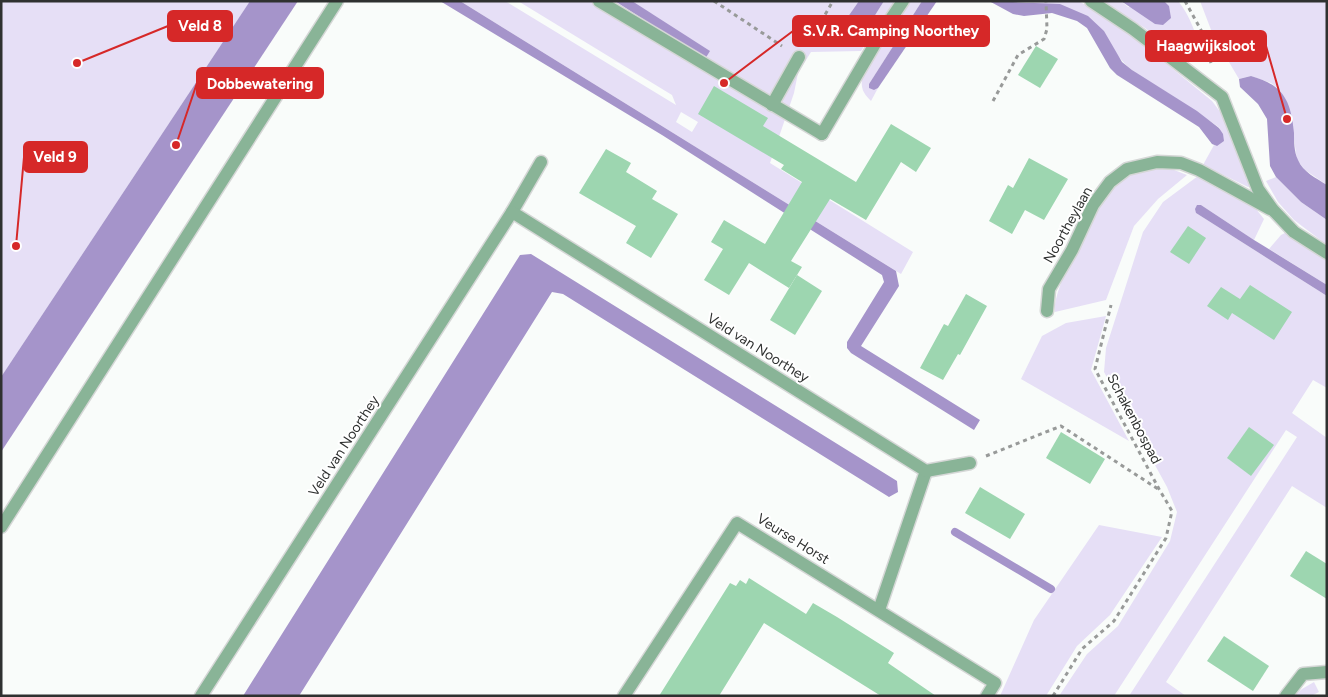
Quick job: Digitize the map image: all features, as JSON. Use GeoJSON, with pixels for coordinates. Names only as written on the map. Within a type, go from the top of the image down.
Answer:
{"type":"FeatureCollection","features":[{"type":"Feature","properties":{"kind":"street"},"geometry":{"type":"LineString","coordinates":[[1,527],[337,1]]}},
{"type":"Feature","properties":{"kind":"street"},"geometry":{"type":"LineString","coordinates":[[599,1],[822,134],[882,32],[903,1]]}},
{"type":"Feature","properties":{"kind":"street"},"geometry":{"type":"LineString","coordinates":[[1091,1],[1133,29],[1222,97]]}},
{"type":"Feature","properties":{"kind":"street"},"geometry":{"type":"LineString","coordinates":[[772,105],[799,57]]}},
{"type":"Feature","properties":{"kind":"street","name":"Noortheylaan"},"geometry":{"type":"LineString","coordinates":[[1222,97],[1258,189],[1273,210],[1294,232],[1327,254]]}},
{"type":"Feature","properties":{"kind":"street","name":"Veld van Noorthey"},"geometry":{"type":"LineString","coordinates":[[201,696],[512,212],[541,162]]}},
{"type":"Feature","properties":{"kind":"street","name":"Noortheylaan"},"geometry":{"type":"LineString","coordinates":[[1048,311],[1049,289],[1072,250],[1093,204],[1110,182],[1127,169],[1156,162],[1181,164],[1199,170],[1273,210]]}},
{"type":"Feature","properties":{"kind":"street","name":"Veld van Noorthey"},"geometry":{"type":"LineString","coordinates":[[512,212],[926,470]]}},
{"type":"Feature","properties":{"kind":"street"},"geometry":{"type":"LineString","coordinates":[[879,610],[926,470],[970,463]]}},
{"type":"Feature","properties":{"kind":"street","name":"Veurse Horst"},"geometry":{"type":"LineString","coordinates":[[624,696],[737,523],[995,683],[988,696]]}},
{"type":"Feature","properties":{"kind":"street"},"geometry":{"type":"LineString","coordinates":[[1286,696],[1303,674],[1327,672]]}},
{"type":"Feature","properties":{"kind":"path"},"geometry":{"type":"LineString","coordinates":[[714,1],[799,57],[833,1]]}},
{"type":"Feature","properties":{"kind":"path"},"geometry":{"type":"LineString","coordinates":[[993,101],[1018,55],[1044,39],[1047,28],[1046,1]]}},
{"type":"Feature","properties":{"kind":"path"},"geometry":{"type":"LineString","coordinates":[[1185,1],[1201,30],[1222,97]]}},
{"type":"Feature","properties":{"kind":"path","name":"Schakenbospad"},"geometry":{"type":"LineString","coordinates":[[1053,696],[1082,649],[1114,621],[1166,538],[1172,511],[1158,489],[1095,369],[1111,306]]}},
{"type":"Feature","properties":{"kind":"path"},"geometry":{"type":"LineString","coordinates":[[970,463],[1060,426],[1158,489]]}},
{"type":"Feature","properties":{"kind":"shaded area"},"geometry":{"type":"Polygon","coordinates":[[[1,1],[250,1],[1,377],[1,1]]]}},
{"type":"Feature","properties":{"kind":"shaded area"},"geometry":{"type":"Polygon","coordinates":[[[250,1],[298,1],[1,452],[1,377],[250,1]]]}},
{"type":"Feature","properties":{"kind":"shaded area"},"geometry":{"type":"Polygon","coordinates":[[[440,1],[460,1],[896,271],[899,286],[861,346],[980,420],[974,430],[851,353],[847,348],[847,342],[884,282],[882,275],[662,135],[440,1]]]}},
{"type":"Feature","properties":{"kind":"shaded area"},"geometry":{"type":"Polygon","coordinates":[[[460,1],[505,1],[676,105],[672,95],[518,1],[859,1],[840,28],[860,39],[884,1],[895,1],[861,51],[811,52],[798,73],[794,93],[770,163],[913,252],[901,274],[460,1]],[[681,112],[676,122],[692,132],[698,122],[681,112]]]}},
{"type":"Feature","properties":{"kind":"shaded area"},"geometry":{"type":"Polygon","coordinates":[[[615,1],[632,1],[710,51],[705,59],[615,1]]]}},
{"type":"Feature","properties":{"kind":"shaded area"},"geometry":{"type":"Polygon","coordinates":[[[859,1],[884,1],[860,39],[840,28],[859,1]]]}},
{"type":"Feature","properties":{"kind":"shaded area"},"geometry":{"type":"Polygon","coordinates":[[[909,1],[922,1],[869,84],[874,90],[878,88],[871,101],[863,90],[862,76],[909,1]]]}},
{"type":"Feature","properties":{"kind":"shaded area"},"geometry":{"type":"Polygon","coordinates":[[[922,1],[937,1],[878,88],[874,90],[869,88],[869,84],[922,1]]]}},
{"type":"Feature","properties":{"kind":"shaded area"},"geometry":{"type":"Polygon","coordinates":[[[989,1],[1060,4],[1088,16],[1104,31],[1122,62],[1197,111],[1219,128],[1223,134],[1224,141],[1217,146],[1212,144],[1199,127],[1117,75],[1110,68],[1087,28],[1077,21],[1052,13],[1024,16],[1013,14],[989,1]]]}},
{"type":"Feature","properties":{"kind":"shaded area"},"geometry":{"type":"Polygon","coordinates":[[[1019,1],[1078,1],[1135,38],[1212,101],[1224,117],[1252,186],[1248,187],[1203,165],[1214,145],[1217,146],[1220,128],[1127,66],[1116,53],[1060,4],[1019,1]]]}},
{"type":"Feature","properties":{"kind":"shaded area"},"geometry":{"type":"Polygon","coordinates":[[[1102,1],[1121,1],[1128,7],[1169,6],[1164,1],[1178,1],[1186,12],[1195,32],[1202,53],[1200,58],[1185,59],[1145,28],[1102,1]]]}},
{"type":"Feature","properties":{"kind":"shaded area"},"geometry":{"type":"Polygon","coordinates":[[[1121,1],[1164,1],[1169,6],[1171,18],[1163,25],[1155,24],[1121,1]]]}},
{"type":"Feature","properties":{"kind":"shaded area"},"geometry":{"type":"Polygon","coordinates":[[[1200,1],[1327,1],[1327,185],[1305,170],[1297,160],[1290,111],[1279,89],[1271,83],[1251,76],[1239,79],[1213,35],[1200,1]]]}},
{"type":"Feature","properties":{"kind":"shaded area"},"geometry":{"type":"Polygon","coordinates":[[[1251,76],[1278,89],[1288,103],[1293,121],[1295,150],[1298,160],[1306,171],[1327,185],[1327,220],[1301,202],[1276,177],[1270,166],[1267,119],[1258,104],[1240,87],[1239,79],[1251,76]]]}},
{"type":"Feature","properties":{"kind":"shaded area"},"geometry":{"type":"Polygon","coordinates":[[[1147,168],[1169,168],[1187,175],[1158,199],[1134,226],[1106,300],[1055,312],[1056,299],[1070,260],[1106,197],[1128,173],[1147,168]]]}},
{"type":"Feature","properties":{"kind":"shaded area"},"geometry":{"type":"Polygon","coordinates":[[[1198,176],[1256,209],[1264,219],[1254,240],[1201,205],[1196,213],[1327,296],[1327,388],[1313,380],[1292,413],[1327,438],[1327,508],[1292,486],[1166,682],[1186,696],[1129,696],[1297,437],[1286,430],[1114,696],[1059,696],[1087,654],[1118,626],[1170,541],[1177,512],[1167,487],[1104,372],[1106,348],[1143,232],[1163,202],[1198,176]]]}},
{"type":"Feature","properties":{"kind":"shaded area"},"geometry":{"type":"Polygon","coordinates":[[[1276,177],[1301,202],[1327,220],[1327,245],[1294,220],[1278,202],[1266,181],[1276,177]]]}},
{"type":"Feature","properties":{"kind":"shaded area"},"geometry":{"type":"Polygon","coordinates":[[[1197,205],[1201,205],[1327,285],[1327,296],[1196,213],[1197,205]]]}},
{"type":"Feature","properties":{"kind":"shaded area"},"geometry":{"type":"Polygon","coordinates":[[[1285,233],[1327,260],[1327,285],[1269,249],[1285,233]]]}},
{"type":"Feature","properties":{"kind":"shaded area"},"geometry":{"type":"Polygon","coordinates":[[[531,254],[897,481],[898,492],[889,497],[563,294],[552,292],[299,696],[243,696],[520,255],[531,254]]]}},
{"type":"Feature","properties":{"kind":"shaded area"},"geometry":{"type":"Polygon","coordinates":[[[1106,316],[1091,370],[1129,441],[1021,379],[1042,336],[1066,323],[1106,316]]]}},
{"type":"Feature","properties":{"kind":"shaded area"},"geometry":{"type":"Polygon","coordinates":[[[1099,525],[1162,537],[1110,615],[1077,646],[1046,696],[1000,696],[1034,620],[1099,525]]]}},
{"type":"Feature","properties":{"kind":"shaded area"},"geometry":{"type":"Polygon","coordinates":[[[1314,682],[1319,692],[1311,696],[1294,696],[1302,689],[1314,682]]]}},
{"type":"Feature","properties":{"kind":"building"},"geometry":{"type":"Polygon","coordinates":[[[1036,46],[1058,59],[1040,88],[1018,75],[1036,46]]]}},
{"type":"Feature","properties":{"kind":"building"},"geometry":{"type":"Polygon","coordinates":[[[714,86],[768,118],[763,126],[856,182],[891,124],[931,148],[916,172],[901,162],[866,220],[830,199],[791,261],[802,267],[789,288],[749,263],[729,295],[704,280],[723,249],[711,242],[724,220],[765,244],[802,182],[781,169],[784,165],[698,114],[714,86]]]}},
{"type":"Feature","properties":{"kind":"building"},"geometry":{"type":"Polygon","coordinates":[[[606,149],[631,163],[626,172],[657,191],[652,199],[678,214],[651,258],[626,243],[636,226],[579,193],[606,149]]]}},
{"type":"Feature","properties":{"kind":"building"},"geometry":{"type":"Polygon","coordinates":[[[1029,158],[1068,179],[1044,220],[1025,210],[1012,234],[989,221],[1008,185],[1013,188],[1029,158]]]}},
{"type":"Feature","properties":{"kind":"building"},"geometry":{"type":"Polygon","coordinates":[[[1188,226],[1206,238],[1189,264],[1170,252],[1188,226]]]}},
{"type":"Feature","properties":{"kind":"building"},"geometry":{"type":"Polygon","coordinates":[[[797,275],[822,291],[795,335],[770,320],[797,275]]]}},
{"type":"Feature","properties":{"kind":"building"},"geometry":{"type":"Polygon","coordinates":[[[1250,285],[1292,312],[1274,340],[1232,313],[1228,320],[1207,306],[1221,287],[1240,299],[1250,285]]]}},
{"type":"Feature","properties":{"kind":"building"},"geometry":{"type":"Polygon","coordinates":[[[966,294],[987,306],[960,355],[958,354],[943,380],[920,368],[944,324],[948,326],[966,294]]]}},
{"type":"Feature","properties":{"kind":"building"},"geometry":{"type":"Polygon","coordinates":[[[1249,427],[1274,445],[1251,476],[1227,458],[1249,427]]]}},
{"type":"Feature","properties":{"kind":"building"},"geometry":{"type":"Polygon","coordinates":[[[1061,432],[1105,459],[1090,484],[1046,458],[1061,432]]]}},
{"type":"Feature","properties":{"kind":"building"},"geometry":{"type":"Polygon","coordinates":[[[980,487],[1025,514],[1010,539],[965,513],[980,487]]]}},
{"type":"Feature","properties":{"kind":"building"},"geometry":{"type":"Polygon","coordinates":[[[1306,551],[1327,564],[1327,599],[1290,576],[1306,551]]]}},
{"type":"Feature","properties":{"kind":"building"},"geometry":{"type":"Polygon","coordinates":[[[749,578],[806,614],[813,603],[837,617],[894,653],[888,663],[936,696],[881,696],[764,623],[719,696],[659,696],[730,583],[736,586],[740,580],[746,584],[749,578]]]}},
{"type":"Feature","properties":{"kind":"building"},"geometry":{"type":"Polygon","coordinates":[[[1224,636],[1269,666],[1253,691],[1207,661],[1224,636]]]}},
{"type":"Feature","properties":{"kind":"waterway"},"geometry":{"type":"LineString","coordinates":[[955,532],[1051,589]]}},
{"type":"Feature","properties":{"kind":"place","name":"Veld 8"},"geometry":{"type":"Point","coordinates":[77,63]}},
{"type":"Feature","properties":{"kind":"place","name":"S.V.R. Camping Noorthey"},"geometry":{"type":"Point","coordinates":[724,83]}},
{"type":"Feature","properties":{"kind":"place","name":"Haagwijksloot"},"geometry":{"type":"Point","coordinates":[1287,119]}},
{"type":"Feature","properties":{"kind":"place","name":"Dobbewatering"},"geometry":{"type":"Point","coordinates":[176,145]}},
{"type":"Feature","properties":{"kind":"place","name":"Veld 9"},"geometry":{"type":"Point","coordinates":[16,246]}}]}
